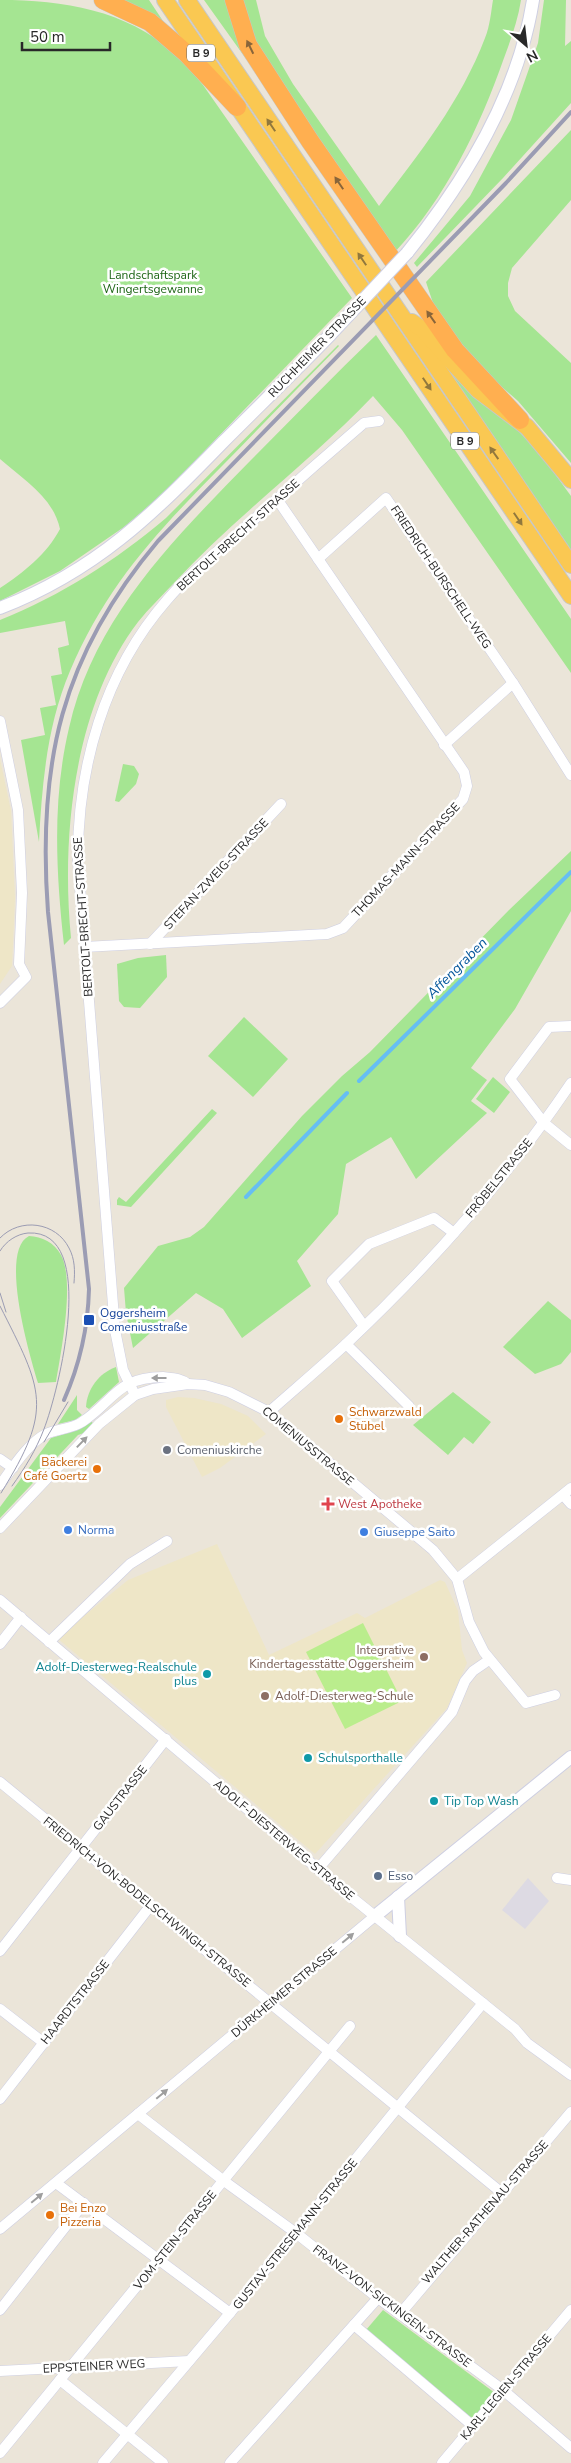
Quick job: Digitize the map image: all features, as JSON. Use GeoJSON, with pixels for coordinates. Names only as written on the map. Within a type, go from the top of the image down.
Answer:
{"type":"FeatureCollection","features":[{"type":"Feature","properties":{"kind":"highway"},"geometry":{"type":"LineString","coordinates":[[102,0],[150,22],[172,39],[237,107]]}},
{"type":"Feature","properties":{"kind":"highway","name":"B 9"},"geometry":{"type":"LineString","coordinates":[[165,0],[571,596]]}},
{"type":"Feature","properties":{"kind":"highway","name":"B 9"},"geometry":{"type":"LineString","coordinates":[[187,0],[571,565]]}},
{"type":"Feature","properties":{"kind":"highway"},"geometry":{"type":"LineString","coordinates":[[234,0],[248,45],[315,149],[455,350],[520,420]]}},
{"type":"Feature","properties":{"kind":"highway","name":"B 9"},"geometry":{"type":"LineString","coordinates":[[400,314],[422,329],[478,390],[520,420],[541,442],[571,480]]}},
{"type":"Feature","properties":{"kind":"street","name":"RUCHHEIMER STRASSE"},"geometry":{"type":"LineString","coordinates":[[0,608],[66,577],[102,554],[137,527],[171,497],[330,335],[407,253],[450,198],[498,114],[515,66],[533,0]]}},
{"type":"Feature","properties":{"kind":"street","name":"BERTOLT-BRECHT-STRASSE"},"geometry":{"type":"LineString","coordinates":[[135,1395],[123,1370],[115,1330],[84,947],[78,862],[80,797],[88,757],[113,683],[137,641],[167,600],[194,572],[364,423],[379,421]]}},
{"type":"Feature","properties":{"kind":"street","name":"FRIEDRICH-BURSCHELL-WEG"},"geometry":{"type":"LineString","coordinates":[[318,559],[386,498],[514,683],[571,775]]}},
{"type":"Feature","properties":{"kind":"street","name":"THOMAS-MANN-STRASSE"},"geometry":{"type":"LineString","coordinates":[[84,947],[327,934],[342,928],[463,799],[467,786],[464,772],[277,499]]}},
{"type":"Feature","properties":{"kind":"street"},"geometry":{"type":"LineString","coordinates":[[444,744],[514,683]]}},
{"type":"Feature","properties":{"kind":"street"},"geometry":{"type":"LineString","coordinates":[[0,721],[18,810],[22,893],[19,964],[26,977],[0,1003]]}},
{"type":"Feature","properties":{"kind":"street","name":"STEFAN-ZWEIG-STRASSE"},"geometry":{"type":"LineString","coordinates":[[150,944],[281,804]]}},
{"type":"Feature","properties":{"kind":"street"},"geometry":{"type":"LineString","coordinates":[[571,1026],[549,1027],[510,1079],[544,1123],[571,1145]]}},
{"type":"Feature","properties":{"kind":"street","name":"FRÖBELSTRASSE"},"geometry":{"type":"LineString","coordinates":[[269,1412],[346,1344],[454,1233],[544,1123],[571,1084]]}},
{"type":"Feature","properties":{"kind":"street"},"geometry":{"type":"LineString","coordinates":[[364,1326],[332,1280],[369,1244],[434,1218],[454,1233]]}},
{"type":"Feature","properties":{"kind":"street"},"geometry":{"type":"LineString","coordinates":[[346,1344],[409,1406]]}},
{"type":"Feature","properties":{"kind":"street","name":"COMENIUSSTRASSE"},"geometry":{"type":"LineString","coordinates":[[129,1383],[150,1377],[184,1380],[188,1384]]}},
{"type":"Feature","properties":{"kind":"street"},"geometry":{"type":"LineString","coordinates":[[0,1485],[42,1436],[81,1423],[108,1398],[129,1383]]}},
{"type":"Feature","properties":{"kind":"street","name":"COMENIUSSTRASSE"},"geometry":{"type":"LineString","coordinates":[[0,1528],[98,1424],[135,1395],[188,1384],[205,1385],[229,1392],[269,1412],[433,1550],[457,1579],[475,1635],[489,1660],[526,1703],[555,1695]]}},
{"type":"Feature","properties":{"kind":"street"},"geometry":{"type":"LineString","coordinates":[[0,1460],[13,1468]]}},
{"type":"Feature","properties":{"kind":"street"},"geometry":{"type":"LineString","coordinates":[[457,1579],[567,1492],[571,1504]]}},
{"type":"Feature","properties":{"kind":"street"},"geometry":{"type":"LineString","coordinates":[[49,1642],[130,1564],[167,1541]]}},
{"type":"Feature","properties":{"kind":"street","name":"ADOLF-DIESTERWEG-STRASSE"},"geometry":{"type":"LineString","coordinates":[[0,1600],[318,1869],[515,2029],[527,2043],[571,2075]]}},
{"type":"Feature","properties":{"kind":"street"},"geometry":{"type":"LineString","coordinates":[[0,1644],[20,1617]]}},
{"type":"Feature","properties":{"kind":"street"},"geometry":{"type":"LineString","coordinates":[[318,1869],[452,1712],[465,1681],[473,1671],[489,1660]]}},
{"type":"Feature","properties":{"kind":"street","name":"GAUSTRASSE"},"geometry":{"type":"LineString","coordinates":[[0,1952],[166,1739]]}},
{"type":"Feature","properties":{"kind":"street","name":"DÜRKHEIMER STRASSE"},"geometry":{"type":"LineString","coordinates":[[0,2229],[375,1916],[571,1757]]}},
{"type":"Feature","properties":{"kind":"street","name":"FRIEDRICH-VON-BODELSCHWINGH-STRASSE"},"geometry":{"type":"LineString","coordinates":[[0,1782],[502,2193]]}},
{"type":"Feature","properties":{"kind":"street"},"geometry":{"type":"LineString","coordinates":[[558,1878],[571,1880]]}},
{"type":"Feature","properties":{"kind":"street"},"geometry":{"type":"LineString","coordinates":[[398,1897],[400,1936]]}},
{"type":"Feature","properties":{"kind":"street","name":"HAARDTSTRASSE"},"geometry":{"type":"LineString","coordinates":[[0,2100],[151,1905]]}},
{"type":"Feature","properties":{"kind":"street","name":"GUSTAV-STRESEMANN-STRASSE"},"geometry":{"type":"LineString","coordinates":[[104,2463],[230,2314],[484,2004]]}},
{"type":"Feature","properties":{"kind":"street"},"geometry":{"type":"LineString","coordinates":[[0,2009],[44,2043]]}},
{"type":"Feature","properties":{"kind":"street","name":"VOM-STEIN-STRASSE"},"geometry":{"type":"LineString","coordinates":[[0,2453],[350,2026]]}},
{"type":"Feature","properties":{"kind":"street","name":"WALTHER-RATHENAU-STRASSE"},"geometry":{"type":"LineString","coordinates":[[400,2314],[571,2112]]}},
{"type":"Feature","properties":{"kind":"street","name":"FRANZ-VON-SICKINGEN-STRASSE"},"geometry":{"type":"LineString","coordinates":[[138,2114],[224,2181],[296,2233],[378,2298],[503,2390],[571,2448]]}},
{"type":"Feature","properties":{"kind":"street"},"geometry":{"type":"LineString","coordinates":[[56,2182],[230,2314]]}},
{"type":"Feature","properties":{"kind":"street"},"geometry":{"type":"LineString","coordinates":[[0,2310],[84,2203]]}},
{"type":"Feature","properties":{"kind":"street"},"geometry":{"type":"LineString","coordinates":[[230,2463],[378,2298]]}},
{"type":"Feature","properties":{"kind":"street","name":"KARL-LEGIEN-STRASSE"},"geometry":{"type":"LineString","coordinates":[[442,2463],[571,2310]]}},
{"type":"Feature","properties":{"kind":"street"},"geometry":{"type":"LineString","coordinates":[[354,2325],[473,2426]]}},
{"type":"Feature","properties":{"kind":"street","name":"EPPSTEINER WEG"},"geometry":{"type":"LineString","coordinates":[[0,2371],[189,2361]]}},
{"type":"Feature","properties":{"kind":"street"},"geometry":{"type":"LineString","coordinates":[[60,2380],[163,2463]]}},
{"type":"Feature","properties":{"kind":"shaded area"},"geometry":{"type":"Polygon","coordinates":[[[0,759],[11,811],[15,898],[12,966],[0,984],[0,759]]]}},
{"type":"Feature","properties":{"kind":"shaded area"},"geometry":{"type":"Polygon","coordinates":[[[178,1397],[194,1398],[221,1404],[248,1416],[266,1434],[220,1468],[202,1477],[166,1407],[166,1400],[178,1397]]]}},
{"type":"Feature","properties":{"kind":"shaded area","name":"Adolf-Diesterweg-Schule"},"geometry":{"type":"Polygon","coordinates":[[[217,1544],[269,1655],[357,1613],[365,1618],[440,1580],[445,1582],[458,1611],[462,1650],[467,1663],[447,1708],[315,1854],[57,1638],[128,1580],[217,1544]]]}},
{"type":"Feature","properties":{"kind":"shaded area"},"geometry":{"type":"Polygon","coordinates":[[[528,1878],[549,1901],[525,1929],[502,1910],[528,1878]]]}},
{"type":"Feature","properties":{"kind":"green space","name":"Landschaftspark Wingertsgewanne"},"geometry":{"type":"Polygon","coordinates":[[[0,0],[47,2],[93,10],[115,17],[136,27],[156,38],[175,53],[203,85],[352,298],[163,494],[124,527],[60,571],[0,601],[0,588],[34,562],[48,547],[60,529],[51,508],[44,498],[0,459],[0,0]]]}},
{"type":"Feature","properties":{"kind":"green space"},"geometry":{"type":"Polygon","coordinates":[[[119,0],[149,0],[165,24],[119,0]]]}},
{"type":"Feature","properties":{"kind":"green space"},"geometry":{"type":"Polygon","coordinates":[[[204,0],[226,0],[238,41],[249,63],[204,0]]]}},
{"type":"Feature","properties":{"kind":"green space"},"geometry":{"type":"Polygon","coordinates":[[[241,0],[256,0],[265,36],[293,84],[379,206],[452,105],[487,33],[493,0],[521,0],[516,22],[494,85],[484,111],[459,162],[430,209],[394,253],[264,59],[248,29],[241,0]]]}},
{"type":"Feature","properties":{"kind":"green space"},"geometry":{"type":"Polygon","coordinates":[[[544,0],[566,0],[565,46],[571,41],[571,103],[503,178],[417,267],[414,263],[470,196],[511,120],[538,43],[544,0]]]}},
{"type":"Feature","properties":{"kind":"green space"},"geometry":{"type":"Polygon","coordinates":[[[571,130],[571,200],[512,268],[508,283],[508,296],[515,311],[571,363],[571,463],[518,401],[472,361],[436,312],[426,282],[571,130]]]}},
{"type":"Feature","properties":{"kind":"green space"},"geometry":{"type":"Polygon","coordinates":[[[376,335],[571,619],[571,673],[402,430],[373,396],[324,444],[198,558],[142,617],[116,656],[99,692],[86,732],[77,773],[68,857],[68,899],[71,938],[64,945],[57,836],[60,782],[69,728],[81,688],[97,650],[141,582],[194,519],[376,335]]]}},
{"type":"Feature","properties":{"kind":"green space"},"geometry":{"type":"Polygon","coordinates":[[[338,345],[155,537],[117,585],[100,612],[84,640],[70,671],[56,712],[44,777],[39,842],[21,740],[45,735],[40,708],[56,705],[51,676],[62,674],[58,648],[69,645],[65,621],[0,633],[0,620],[45,600],[87,576],[147,534],[166,518],[338,345]]]}},
{"type":"Feature","properties":{"kind":"green space"},"geometry":{"type":"Polygon","coordinates":[[[443,364],[511,423],[541,455],[571,496],[571,552],[443,364]]]}},
{"type":"Feature","properties":{"kind":"green space"},"geometry":{"type":"Polygon","coordinates":[[[123,764],[134,766],[139,774],[136,784],[119,802],[115,801],[123,764]]]}},
{"type":"Feature","properties":{"kind":"green space"},"geometry":{"type":"Polygon","coordinates":[[[571,851],[571,911],[515,1009],[471,1068],[487,1080],[471,1101],[487,1113],[416,1179],[391,1137],[346,1164],[338,1214],[297,1261],[311,1286],[242,1338],[223,1309],[196,1293],[133,1348],[126,1313],[124,1288],[158,1246],[190,1237],[204,1227],[302,1116],[342,1076],[370,1052],[509,910],[571,851]]]}},
{"type":"Feature","properties":{"kind":"green space"},"geometry":{"type":"Polygon","coordinates":[[[166,955],[167,977],[140,1008],[124,1007],[119,1001],[117,964],[138,958],[166,955]]]}},
{"type":"Feature","properties":{"kind":"green space"},"geometry":{"type":"Polygon","coordinates":[[[244,1017],[288,1059],[253,1097],[208,1056],[244,1017]]]}},
{"type":"Feature","properties":{"kind":"green space"},"geometry":{"type":"Polygon","coordinates":[[[493,1077],[510,1092],[494,1113],[476,1099],[493,1077]]]}},
{"type":"Feature","properties":{"kind":"green space"},"geometry":{"type":"Polygon","coordinates":[[[212,1109],[217,1113],[131,1207],[117,1205],[119,1197],[126,1202],[212,1109]]]}},
{"type":"Feature","properties":{"kind":"green space"},"geometry":{"type":"Polygon","coordinates":[[[29,1236],[43,1239],[58,1250],[65,1267],[67,1282],[66,1317],[56,1382],[38,1383],[23,1324],[16,1279],[17,1260],[21,1245],[29,1236]]]}},
{"type":"Feature","properties":{"kind":"green space"},"geometry":{"type":"Polygon","coordinates":[[[548,1301],[571,1320],[571,1352],[561,1364],[535,1374],[503,1347],[548,1301]]]}},
{"type":"Feature","properties":{"kind":"green space"},"geometry":{"type":"Polygon","coordinates":[[[116,1367],[119,1382],[89,1409],[86,1407],[91,1388],[104,1373],[116,1367]]]}},
{"type":"Feature","properties":{"kind":"green space"},"geometry":{"type":"Polygon","coordinates":[[[453,1392],[491,1422],[473,1444],[464,1437],[448,1455],[413,1425],[453,1392]]]}},
{"type":"Feature","properties":{"kind":"green space"},"geometry":{"type":"Polygon","coordinates":[[[77,1395],[77,1410],[82,1415],[75,1420],[58,1424],[77,1395]]]}},
{"type":"Feature","properties":{"kind":"green space"},"geometry":{"type":"Polygon","coordinates":[[[90,1421],[93,1423],[84,1433],[78,1435],[0,1518],[0,1507],[51,1438],[78,1430],[90,1421]]]}},
{"type":"Feature","properties":{"kind":"green space"},"geometry":{"type":"Polygon","coordinates":[[[363,1623],[402,1701],[345,1729],[306,1652],[363,1623]]]}},
{"type":"Feature","properties":{"kind":"green space"},"geometry":{"type":"Polygon","coordinates":[[[383,2310],[495,2393],[474,2420],[366,2330],[383,2310]]]}},
{"type":"Feature","properties":{"kind":"waterway","name":"Affengraben"},"geometry":{"type":"LineString","coordinates":[[359,1081],[571,872]]}},
{"type":"Feature","properties":{"kind":"waterway","name":"Affengraben"},"geometry":{"type":"LineString","coordinates":[[246,1197],[347,1093]]}},
{"type":"Feature","properties":{"kind":"tram line"},"geometry":{"type":"LineString","coordinates":[[0,1238],[8,1231],[27,1225],[37,1225],[56,1233],[63,1239],[71,1252],[74,1265],[74,1283]]}},
{"type":"Feature","properties":{"kind":"tram line"},"geometry":{"type":"LineString","coordinates":[[0,1251],[2,1247],[16,1236],[28,1233],[50,1239],[63,1257],[68,1284],[68,1316],[58,1383],[44,1429],[34,1452],[12,1486]]}},
{"type":"Feature","properties":{"kind":"tram line"},"geometry":{"type":"LineString","coordinates":[[0,1293],[6,1312]]}},
{"type":"Feature","properties":{"kind":"tram line"},"geometry":{"type":"LineString","coordinates":[[0,1306],[26,1359],[33,1380],[36,1400],[35,1419],[29,1440],[1,1493]]}},
{"type":"Feature","properties":{"kind":"tram line"},"geometry":{"type":"LineString","coordinates":[[44,1442],[68,1402]]}},
{"type":"Feature","properties":{"kind":"railway"},"geometry":{"type":"LineString","coordinates":[[64,1400],[75,1373],[82,1346],[87,1318],[89,1289],[48,912],[46,858],[47,808],[52,760],[62,714],[78,670],[98,627],[125,584],[158,541],[506,183],[571,112]]}},
{"type":"Feature","properties":{"kind":"place","name":"Oggersheim Comeniusstraße"},"geometry":{"type":"Point","coordinates":[89,1320]}},
{"type":"Feature","properties":{"kind":"place","name":"Schwarzwald Stübel"},"geometry":{"type":"Point","coordinates":[339,1419]}},
{"type":"Feature","properties":{"kind":"place","name":"Comeniuskirche"},"geometry":{"type":"Point","coordinates":[167,1450]}},
{"type":"Feature","properties":{"kind":"place","name":"Bäckerei Café Goertz"},"geometry":{"type":"Point","coordinates":[97,1469]}},
{"type":"Feature","properties":{"kind":"place","name":"West Apotheke"},"geometry":{"type":"Point","coordinates":[328,1504]}},
{"type":"Feature","properties":{"kind":"place","name":"Norma"},"geometry":{"type":"Point","coordinates":[68,1530]}},
{"type":"Feature","properties":{"kind":"place","name":"Giuseppe Saito"},"geometry":{"type":"Point","coordinates":[364,1532]}},
{"type":"Feature","properties":{"kind":"place","name":"Integrative Kindertagesstätte Oggersheim"},"geometry":{"type":"Point","coordinates":[424,1657]}},
{"type":"Feature","properties":{"kind":"place","name":"Adolf-Diesterweg-Realschule plus"},"geometry":{"type":"Point","coordinates":[207,1674]}},
{"type":"Feature","properties":{"kind":"place","name":"Adolf-Diesterweg-Schule"},"geometry":{"type":"Point","coordinates":[265,1696]}},
{"type":"Feature","properties":{"kind":"place","name":"Schulsporthalle"},"geometry":{"type":"Point","coordinates":[308,1758]}},
{"type":"Feature","properties":{"kind":"place","name":"Tip Top Wash"},"geometry":{"type":"Point","coordinates":[434,1801]}},
{"type":"Feature","properties":{"kind":"place","name":"Esso"},"geometry":{"type":"Point","coordinates":[378,1876]}},
{"type":"Feature","properties":{"kind":"place","name":"Bei Enzo Pizzeria"},"geometry":{"type":"Point","coordinates":[50,2215]}}]}
